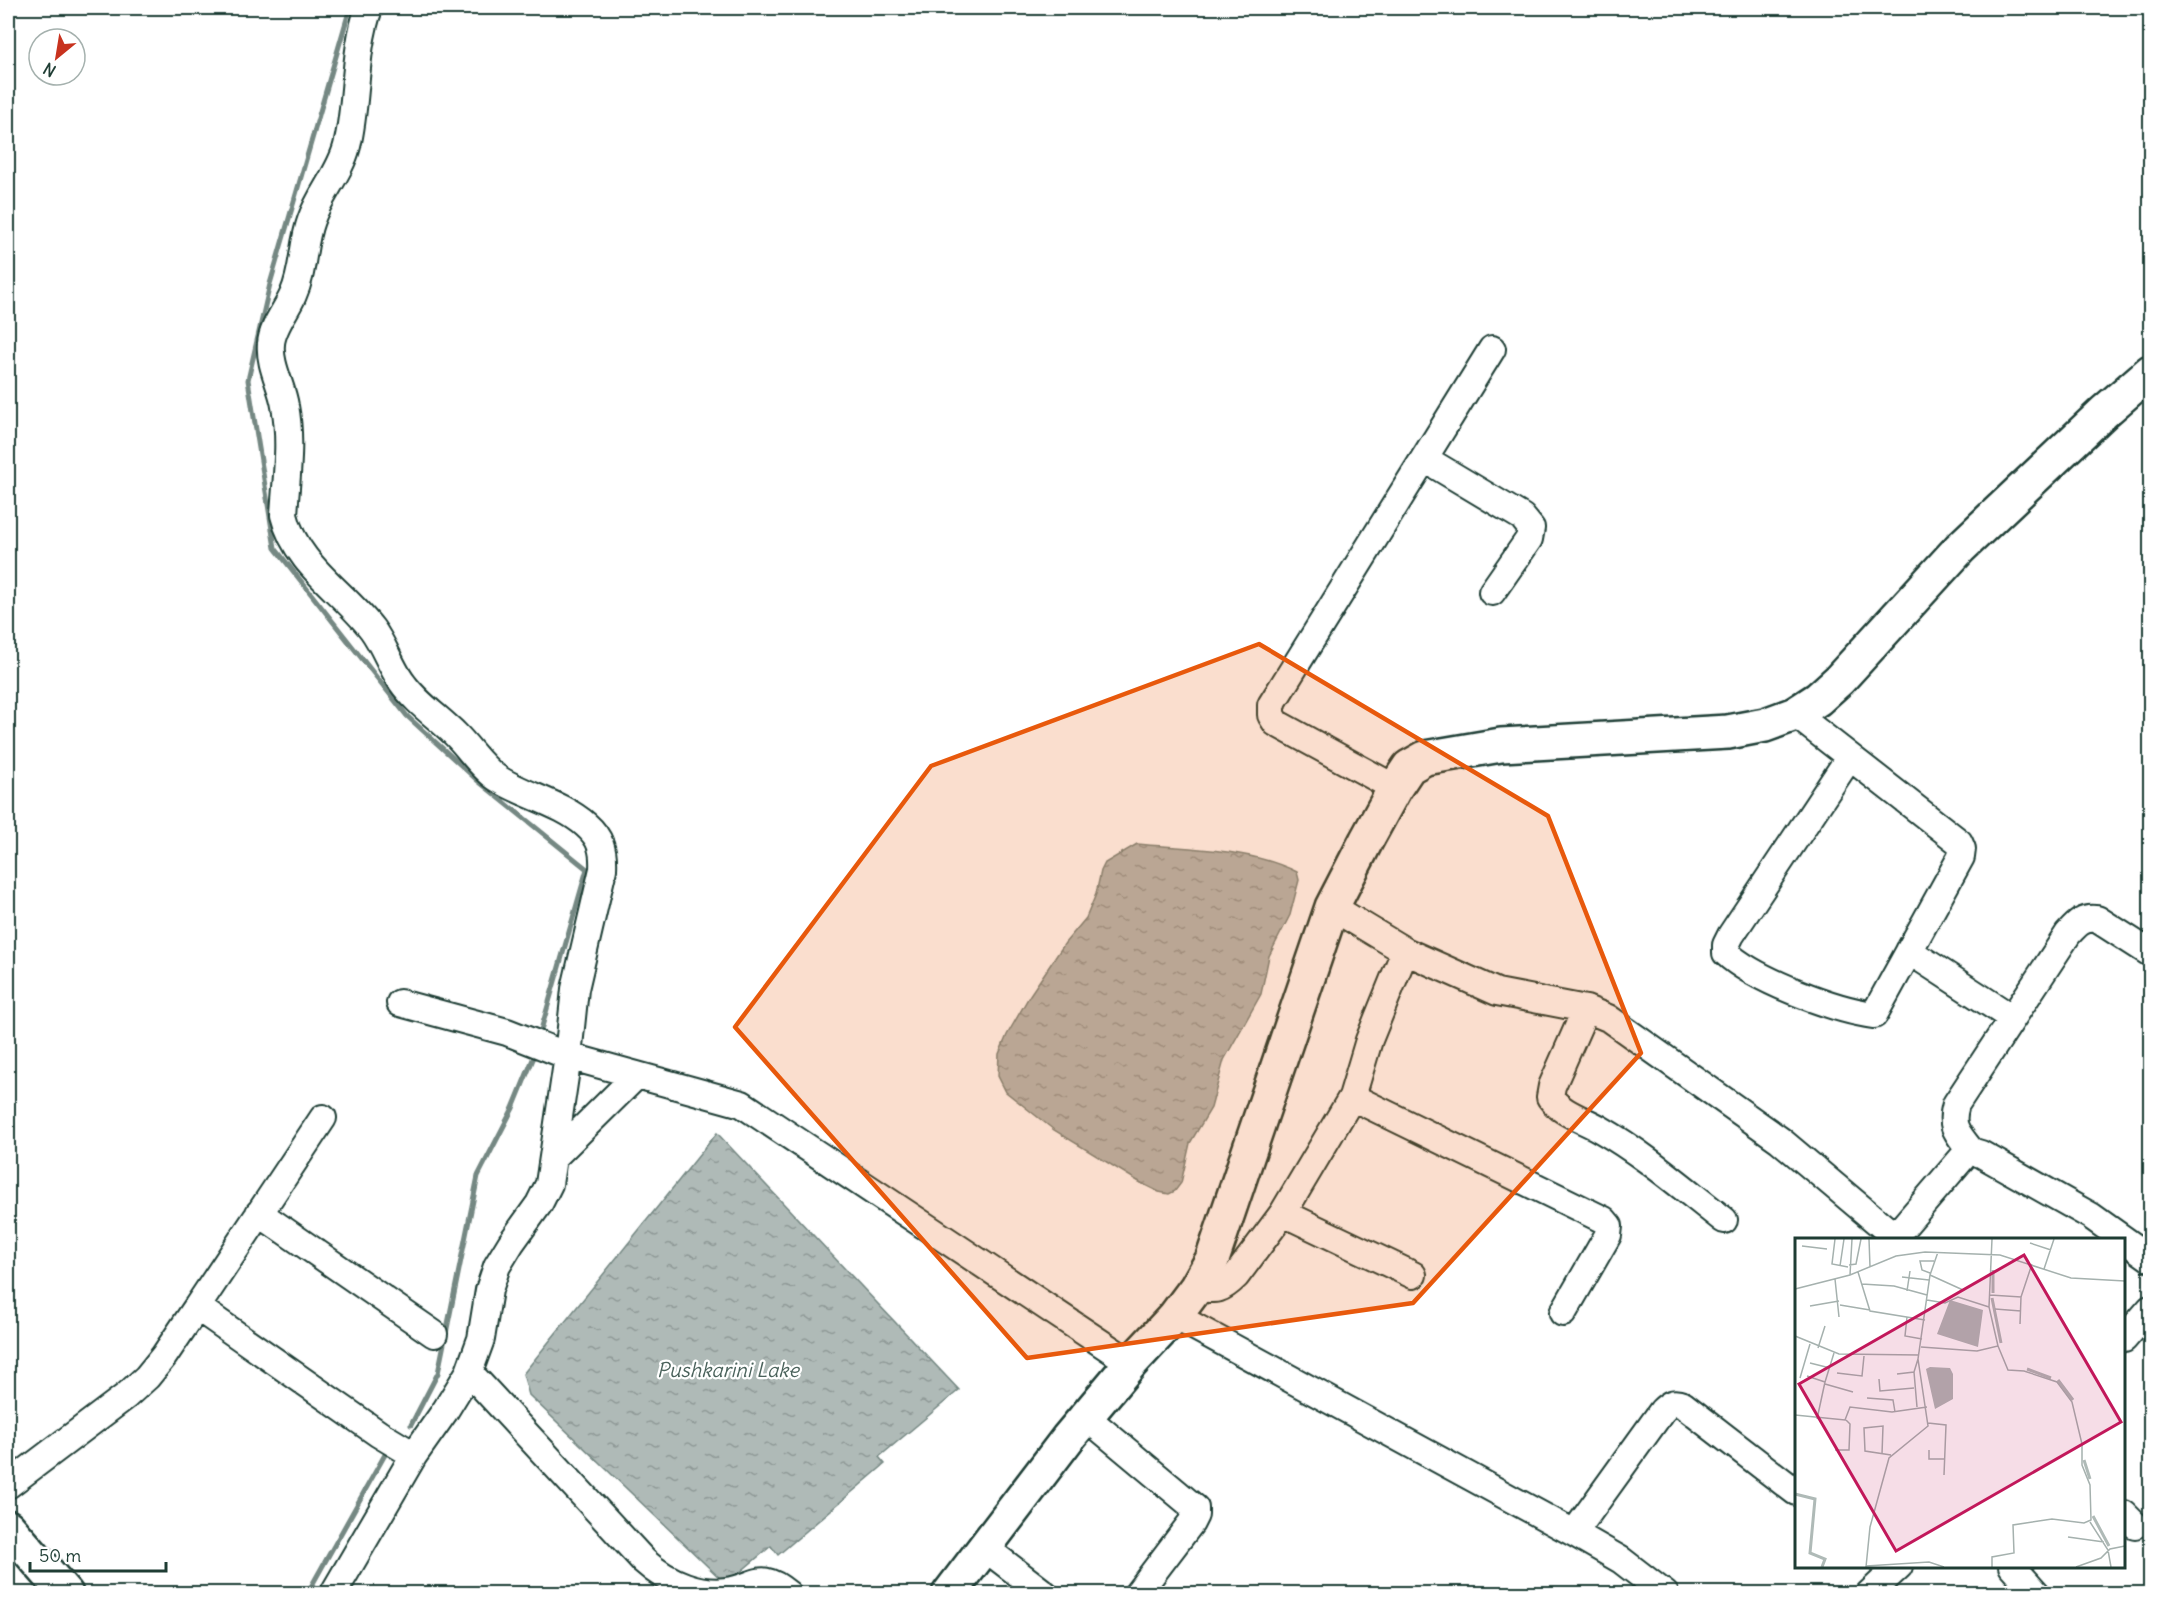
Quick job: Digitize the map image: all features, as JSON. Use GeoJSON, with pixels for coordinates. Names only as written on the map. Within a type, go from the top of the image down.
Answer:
{"type":"FeatureCollection","features":[{"type":"Feature","properties":{"kind":"main road"},"geometry":{"type":"LineString","coordinates":[[949,1593],[1086,1416],[1197,1288],[1212,1260],[1332,907],[1395,788],[1410,767],[1425,758],[1501,745],[1728,732],[1765,725],[1795,714],[1818,699],[1839,680],[1960,548],[2104,412],[2151,372]]}},
{"type":"Feature","properties":{"kind":"main road"},"geometry":{"type":"LineString","coordinates":[[8,1527],[66,1593]]}},
{"type":"Feature","properties":{"kind":"street"},"geometry":{"type":"LineString","coordinates":[[333,1593],[414,1455],[469,1372],[481,1339],[489,1290],[497,1266],[539,1204],[549,1184],[568,1056],[575,989],[603,869],[604,852],[597,836],[585,824],[497,778],[456,735],[416,699],[401,681],[372,630],[307,561],[287,530],[284,515],[288,426],[270,344],[274,331],[294,294],[311,219],[340,165],[347,146],[360,37],[369,8]]}},
{"type":"Feature","properties":{"kind":"street"},"geometry":{"type":"LineString","coordinates":[[1395,788],[1276,723],[1271,715],[1271,705],[1492,350]]}},
{"type":"Feature","properties":{"kind":"street"},"geometry":{"type":"LineString","coordinates":[[1425,459],[1522,518],[1531,528],[1529,539],[1492,592]]}},
{"type":"Feature","properties":{"kind":"street"},"geometry":{"type":"LineString","coordinates":[[1795,714],[1959,842],[1962,849],[1961,857],[1874,1016],[1855,1013],[1768,980],[1726,953],[1726,945],[1731,935],[1849,758]]}},
{"type":"Feature","properties":{"kind":"street"},"geometry":{"type":"LineString","coordinates":[[1332,907],[1405,951],[1497,992],[1586,1009],[1608,1018],[1780,1140],[1887,1230],[1896,1231],[1904,1226],[1964,1156],[1971,1151]]}},
{"type":"Feature","properties":{"kind":"street"},"geometry":{"type":"LineString","coordinates":[[2122,1238],[2091,1216],[1981,1154],[1971,1151],[1954,1129],[1952,1118],[1956,1104],[2077,923],[2088,918],[2097,919],[2151,952]]}},
{"type":"Feature","properties":{"kind":"street"},"geometry":{"type":"LineString","coordinates":[[1197,1288],[1217,1290],[1227,1286],[1283,1213],[1352,1098],[1369,1040],[1405,951]]}},
{"type":"Feature","properties":{"kind":"street"},"geometry":{"type":"LineString","coordinates":[[1909,951],[2012,1018]]}},
{"type":"Feature","properties":{"kind":"street"},"geometry":{"type":"LineString","coordinates":[[400,1003],[507,1032],[568,1056],[742,1104],[1131,1363]]}},
{"type":"Feature","properties":{"kind":"street"},"geometry":{"type":"LineString","coordinates":[[1586,1009],[1552,1086],[1550,1097],[1565,1112],[1600,1129],[1642,1157],[1725,1220]]}},
{"type":"Feature","properties":{"kind":"street"},"geometry":{"type":"LineString","coordinates":[[554,1157],[637,1075]]}},
{"type":"Feature","properties":{"kind":"street"},"geometry":{"type":"LineString","coordinates":[[1352,1098],[1604,1220],[1609,1226],[1608,1234],[1563,1313]]}},
{"type":"Feature","properties":{"kind":"street"},"geometry":{"type":"LineString","coordinates":[[8,1485],[126,1396],[147,1377],[164,1356],[323,1118]]}},
{"type":"Feature","properties":{"kind":"street"},"geometry":{"type":"LineString","coordinates":[[259,1213],[434,1334]]}},
{"type":"Feature","properties":{"kind":"street"},"geometry":{"type":"LineString","coordinates":[[1283,1213],[1413,1275]]}},
{"type":"Feature","properties":{"kind":"street"},"geometry":{"type":"LineString","coordinates":[[2125,1240],[2151,1258]]}},
{"type":"Feature","properties":{"kind":"street"},"geometry":{"type":"LineString","coordinates":[[197,1307],[379,1434],[414,1455]]}},
{"type":"Feature","properties":{"kind":"street"},"geometry":{"type":"LineString","coordinates":[[2125,1338],[2151,1309]]}},
{"type":"Feature","properties":{"kind":"street"},"geometry":{"type":"LineString","coordinates":[[1175,1316],[1574,1533],[1621,1560],[1665,1593]]}},
{"type":"Feature","properties":{"kind":"street"},"geometry":{"type":"LineString","coordinates":[[469,1372],[656,1572],[688,1587],[711,1592],[733,1590],[755,1581],[768,1582],[788,1593]]}},
{"type":"Feature","properties":{"kind":"street"},"geometry":{"type":"LineString","coordinates":[[1574,1533],[1662,1411],[1669,1404],[1676,1402],[1795,1490]]}},
{"type":"Feature","properties":{"kind":"street"},"geometry":{"type":"LineString","coordinates":[[1086,1416],[1195,1508],[1195,1515],[1191,1523],[1137,1593]]}},
{"type":"Feature","properties":{"kind":"street"},"geometry":{"type":"LineString","coordinates":[[986,1548],[1045,1593]]}},
{"type":"Feature","properties":{"kind":"street"},"geometry":{"type":"LineString","coordinates":[[1870,1593],[1897,1568]]}},
{"type":"Feature","properties":{"kind":"street"},"geometry":{"type":"LineString","coordinates":[[2014,1568],[2037,1593]]}},
{"type":"Feature","properties":{"kind":"highlighted area"},"geometry":{"type":"Polygon","coordinates":[[[1259,644],[1548,816],[1641,1053],[1413,1303],[1027,1358],[735,1027],[931,766],[1259,644]]]}},
{"type":"Feature","properties":{"kind":"water"},"geometry":{"type":"Polygon","coordinates":[[[1137,844],[1218,851],[1259,858],[1297,872],[1299,880],[1290,915],[1269,956],[1261,994],[1224,1060],[1211,1108],[1190,1143],[1181,1183],[1175,1191],[1169,1194],[1141,1183],[1054,1130],[1006,1092],[998,1076],[999,1054],[1007,1035],[1030,995],[1065,943],[1086,918],[1105,863],[1137,844]]]}},
{"type":"Feature","properties":{"kind":"water","name":"Pushkarini Lake"},"geometry":{"type":"Polygon","coordinates":[[[717,1133],[959,1390],[879,1457],[885,1464],[778,1555],[771,1546],[726,1584],[529,1395],[523,1374],[717,1133]]]}},
{"type":"Feature","properties":{"kind":"waterway"},"geometry":{"type":"LineString","coordinates":[[350,8],[270,284],[248,380],[275,548],[407,716],[477,780],[587,869],[541,1030]]}},
{"type":"Feature","properties":{"kind":"waterway"},"geometry":{"type":"LineString","coordinates":[[411,1425],[438,1373],[478,1176],[513,1108],[533,1059]]}},
{"type":"Feature","properties":{"kind":"waterway"},"geometry":{"type":"LineString","coordinates":[[307,1594],[387,1451]]}}]}
